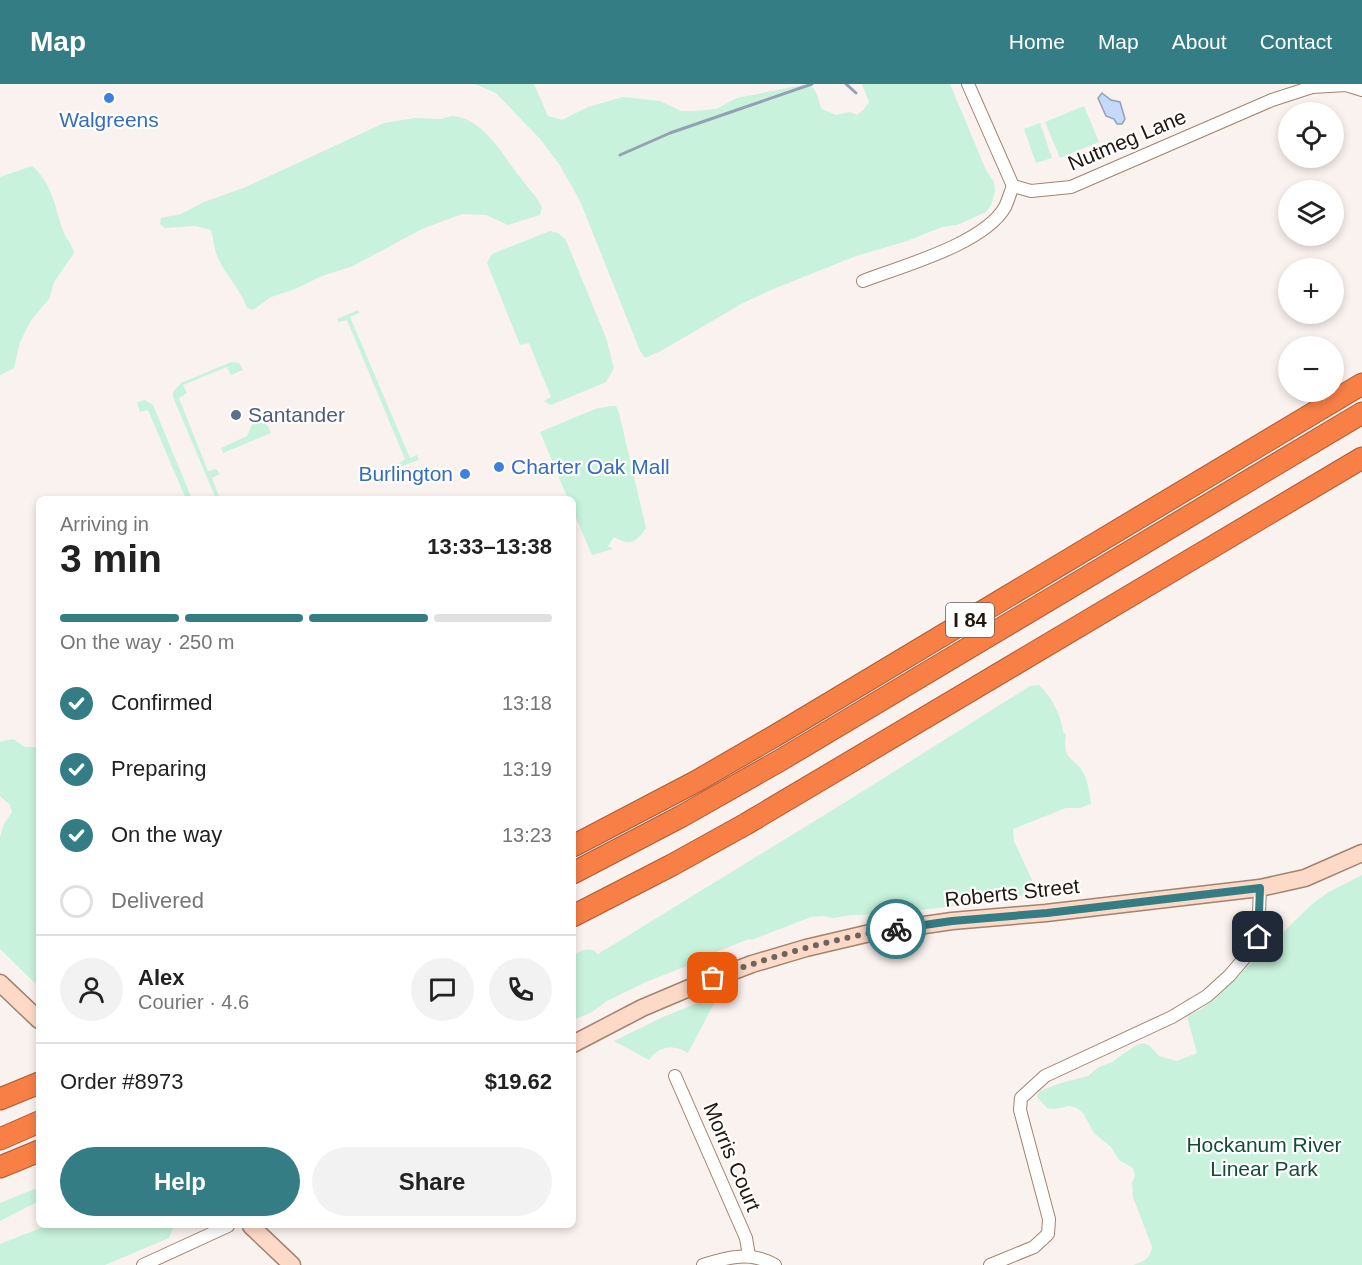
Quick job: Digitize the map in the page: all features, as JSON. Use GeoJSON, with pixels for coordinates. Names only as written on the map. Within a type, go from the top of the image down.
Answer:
{"type":"FeatureCollection","features":[{"type":"Feature","properties":{"kind":"highway","name":"I 84"},"geometry":{"type":"LineString","coordinates":[[576,844],[708,775],[1362,384]]}},
{"type":"Feature","properties":{"kind":"highway"},"geometry":{"type":"LineString","coordinates":[[576,871],[795,752],[1362,413]]}},
{"type":"Feature","properties":{"kind":"highway"},"geometry":{"type":"LineString","coordinates":[[576,884],[674,834],[792,767],[1362,427]]}},
{"type":"Feature","properties":{"kind":"highway"},"geometry":{"type":"LineString","coordinates":[[576,914],[764,814],[1362,458]]}},
{"type":"Feature","properties":{"kind":"highway"},"geometry":{"type":"LineString","coordinates":[[0,1100],[36,1084]]}},
{"type":"Feature","properties":{"kind":"highway"},"geometry":{"type":"LineString","coordinates":[[0,1126],[36,1110]]}},
{"type":"Feature","properties":{"kind":"highway"},"geometry":{"type":"LineString","coordinates":[[0,1139],[36,1123]]}},
{"type":"Feature","properties":{"kind":"highway"},"geometry":{"type":"LineString","coordinates":[[0,1167],[36,1152]]}},
{"type":"Feature","properties":{"kind":"main road","name":"Roberts Street"},"geometry":{"type":"LineString","coordinates":[[576,1042],[642,1008],[723,975],[774,957],[870,933],[952,921],[1047,913],[1260,888],[1305,878],[1362,853]]}},
{"type":"Feature","properties":{"kind":"main road"},"geometry":{"type":"LineString","coordinates":[[0,983],[36,1017]]}},
{"type":"Feature","properties":{"kind":"main road"},"geometry":{"type":"LineString","coordinates":[[253,1228],[292,1265]]}},
{"type":"Feature","properties":{"kind":"street"},"geometry":{"type":"LineString","coordinates":[[863,281],[963,242],[988,226],[1004,208],[1013,186],[968,84]]}},
{"type":"Feature","properties":{"kind":"street","name":"Nutmeg Lane"},"geometry":{"type":"LineString","coordinates":[[1013,186],[1031,191],[1071,187],[1272,100],[1312,87],[1346,84],[1362,90]]}},
{"type":"Feature","properties":{"kind":"street"},"geometry":{"type":"LineString","coordinates":[[990,1265],[1034,1247],[1048,1234],[1049,1219],[1020,1110],[1021,1098],[1045,1076],[1172,1017],[1207,996],[1229,976],[1248,954],[1258,937],[1260,888]]}},
{"type":"Feature","properties":{"kind":"street","name":"Morris Court"},"geometry":{"type":"LineString","coordinates":[[675,1076],[746,1238],[750,1256]]}},
{"type":"Feature","properties":{"kind":"street"},"geometry":{"type":"LineString","coordinates":[[142,1265],[224,1228]]}},
{"type":"Feature","properties":{"kind":"street"},"geometry":{"type":"LineString","coordinates":[[703,1265],[730,1256],[750,1256],[775,1265]]}},
{"type":"Feature","properties":{"kind":"green space"},"geometry":{"type":"Polygon","coordinates":[[[475,84],[534,84],[548,116],[562,120],[588,107],[623,97],[660,101],[681,111],[695,111],[716,109],[737,98],[803,85],[812,87],[822,109],[836,115],[850,112],[857,115],[869,102],[862,84],[950,84],[986,170],[994,182],[995,191],[991,205],[986,212],[957,225],[942,227],[907,241],[856,256],[771,290],[743,303],[645,358],[640,351],[580,201],[559,164],[541,140],[496,93],[475,84]]]}},
{"type":"Feature","properties":{"kind":"green space"},"geometry":{"type":"Polygon","coordinates":[[[1084,106],[1099,142],[1060,158],[1045,122],[1084,106]]]}},
{"type":"Feature","properties":{"kind":"green space"},"geometry":{"type":"Polygon","coordinates":[[[452,116],[473,123],[491,138],[540,203],[542,207],[540,215],[508,225],[486,215],[462,214],[422,229],[353,266],[271,297],[253,310],[247,308],[220,262],[211,230],[195,226],[165,228],[160,224],[161,218],[181,214],[204,202],[246,187],[384,123],[415,118],[441,119],[452,116]]]}},
{"type":"Feature","properties":{"kind":"green space"},"geometry":{"type":"Polygon","coordinates":[[[1040,123],[1052,158],[1036,163],[1024,129],[1040,123]]]}},
{"type":"Feature","properties":{"kind":"green space"},"geometry":{"type":"Polygon","coordinates":[[[32,166],[49,188],[63,231],[74,253],[54,282],[49,299],[31,320],[20,342],[14,368],[0,375],[0,177],[32,166]]]}},
{"type":"Feature","properties":{"kind":"green space"},"geometry":{"type":"Polygon","coordinates":[[[550,231],[558,233],[566,240],[606,338],[614,368],[606,382],[551,405],[544,401],[551,397],[529,343],[520,345],[487,263],[492,254],[550,231]]]}},
{"type":"Feature","properties":{"kind":"green space"},"geometry":{"type":"Polygon","coordinates":[[[358,310],[359,313],[350,317],[410,458],[417,455],[419,460],[399,467],[398,464],[405,459],[347,320],[338,322],[337,319],[358,310]]]}},
{"type":"Feature","properties":{"kind":"green space"},"geometry":{"type":"Polygon","coordinates":[[[231,362],[239,363],[243,370],[231,375],[227,367],[183,385],[187,393],[179,398],[208,471],[216,469],[220,474],[212,478],[219,496],[215,496],[173,397],[173,392],[181,383],[231,362]]]}},
{"type":"Feature","properties":{"kind":"green space"},"geometry":{"type":"Polygon","coordinates":[[[145,400],[153,405],[191,496],[185,496],[148,410],[140,412],[137,402],[145,400]]]}},
{"type":"Feature","properties":{"kind":"green space"},"geometry":{"type":"Polygon","coordinates":[[[616,406],[619,413],[646,528],[632,542],[624,542],[614,537],[608,546],[613,549],[592,555],[576,518],[576,496],[567,496],[540,432],[595,409],[616,406]]]}},
{"type":"Feature","properties":{"kind":"green space"},"geometry":{"type":"Polygon","coordinates":[[[261,411],[271,433],[223,453],[221,448],[247,436],[254,420],[260,417],[258,412],[261,411]]]}},
{"type":"Feature","properties":{"kind":"green space"},"geometry":{"type":"Polygon","coordinates":[[[1039,685],[1052,701],[1066,735],[1065,744],[1068,755],[1085,776],[1091,804],[1080,808],[1066,808],[1013,829],[1014,841],[1038,893],[1031,896],[1008,896],[946,907],[885,914],[833,918],[811,917],[716,952],[717,954],[646,982],[576,1019],[576,954],[593,950],[598,954],[1030,686],[1039,685]]]}},
{"type":"Feature","properties":{"kind":"green space"},"geometry":{"type":"Polygon","coordinates":[[[13,739],[25,747],[36,747],[36,984],[0,949],[0,837],[4,824],[12,812],[10,805],[0,796],[0,742],[13,739]]]}},
{"type":"Feature","properties":{"kind":"green space","name":"Hockanum River Linear Park"},"geometry":{"type":"Polygon","coordinates":[[[1362,875],[1362,1265],[1133,1265],[1146,1259],[1152,1247],[1133,1197],[1132,1183],[1135,1176],[1133,1168],[1119,1160],[1111,1147],[1094,1133],[1083,1113],[1077,1108],[1069,1106],[1047,1108],[1037,1097],[1040,1091],[1088,1076],[1136,1045],[1144,1043],[1159,1056],[1177,1061],[1197,1053],[1187,1016],[1214,1000],[1310,906],[1327,893],[1362,875]]]}},
{"type":"Feature","properties":{"kind":"green space"},"geometry":{"type":"Polygon","coordinates":[[[719,994],[688,1053],[677,1048],[667,1048],[657,1052],[649,1060],[614,1041],[661,1018],[719,994]]]}},
{"type":"Feature","properties":{"kind":"green space"},"geometry":{"type":"Polygon","coordinates":[[[36,1188],[36,1203],[0,1221],[0,1203],[36,1188]]]}},
{"type":"Feature","properties":{"kind":"green space"},"geometry":{"type":"Polygon","coordinates":[[[41,1228],[173,1228],[169,1238],[105,1265],[0,1265],[0,1244],[41,1228]]]}},
{"type":"Feature","properties":{"kind":"water"},"geometry":{"type":"Polygon","coordinates":[[[1102,93],[1111,100],[1120,102],[1125,119],[1122,124],[1117,124],[1114,119],[1106,116],[1098,98],[1102,93]]]}},
{"type":"Feature","properties":{"kind":"waterway"},"geometry":{"type":"LineString","coordinates":[[620,155],[670,133],[812,84]]}},
{"type":"Feature","properties":{"kind":"waterway"},"geometry":{"type":"LineString","coordinates":[[846,84],[856,93]]}},
{"type":"Feature","properties":{"kind":"way so far"},"geometry":{"type":"LineString","coordinates":[[713,978],[806,948],[896,929]]}},
{"type":"Feature","properties":{"kind":"place","name":"Walgreens"},"geometry":{"type":"Point","coordinates":[109,98]}},
{"type":"Feature","properties":{"kind":"place","name":"Santander"},"geometry":{"type":"Point","coordinates":[236,415]}},
{"type":"Feature","properties":{"kind":"place","name":"Charter Oak Mall"},"geometry":{"type":"Point","coordinates":[499,467]}},
{"type":"Feature","properties":{"kind":"place","name":"Burlington"},"geometry":{"type":"Point","coordinates":[465,474]}},
{"type":"Feature","properties":{"kind":"route"},"geometry":{"type":"LineString","coordinates":[[896,929],[1260,888],[1258,937]]}}]}
